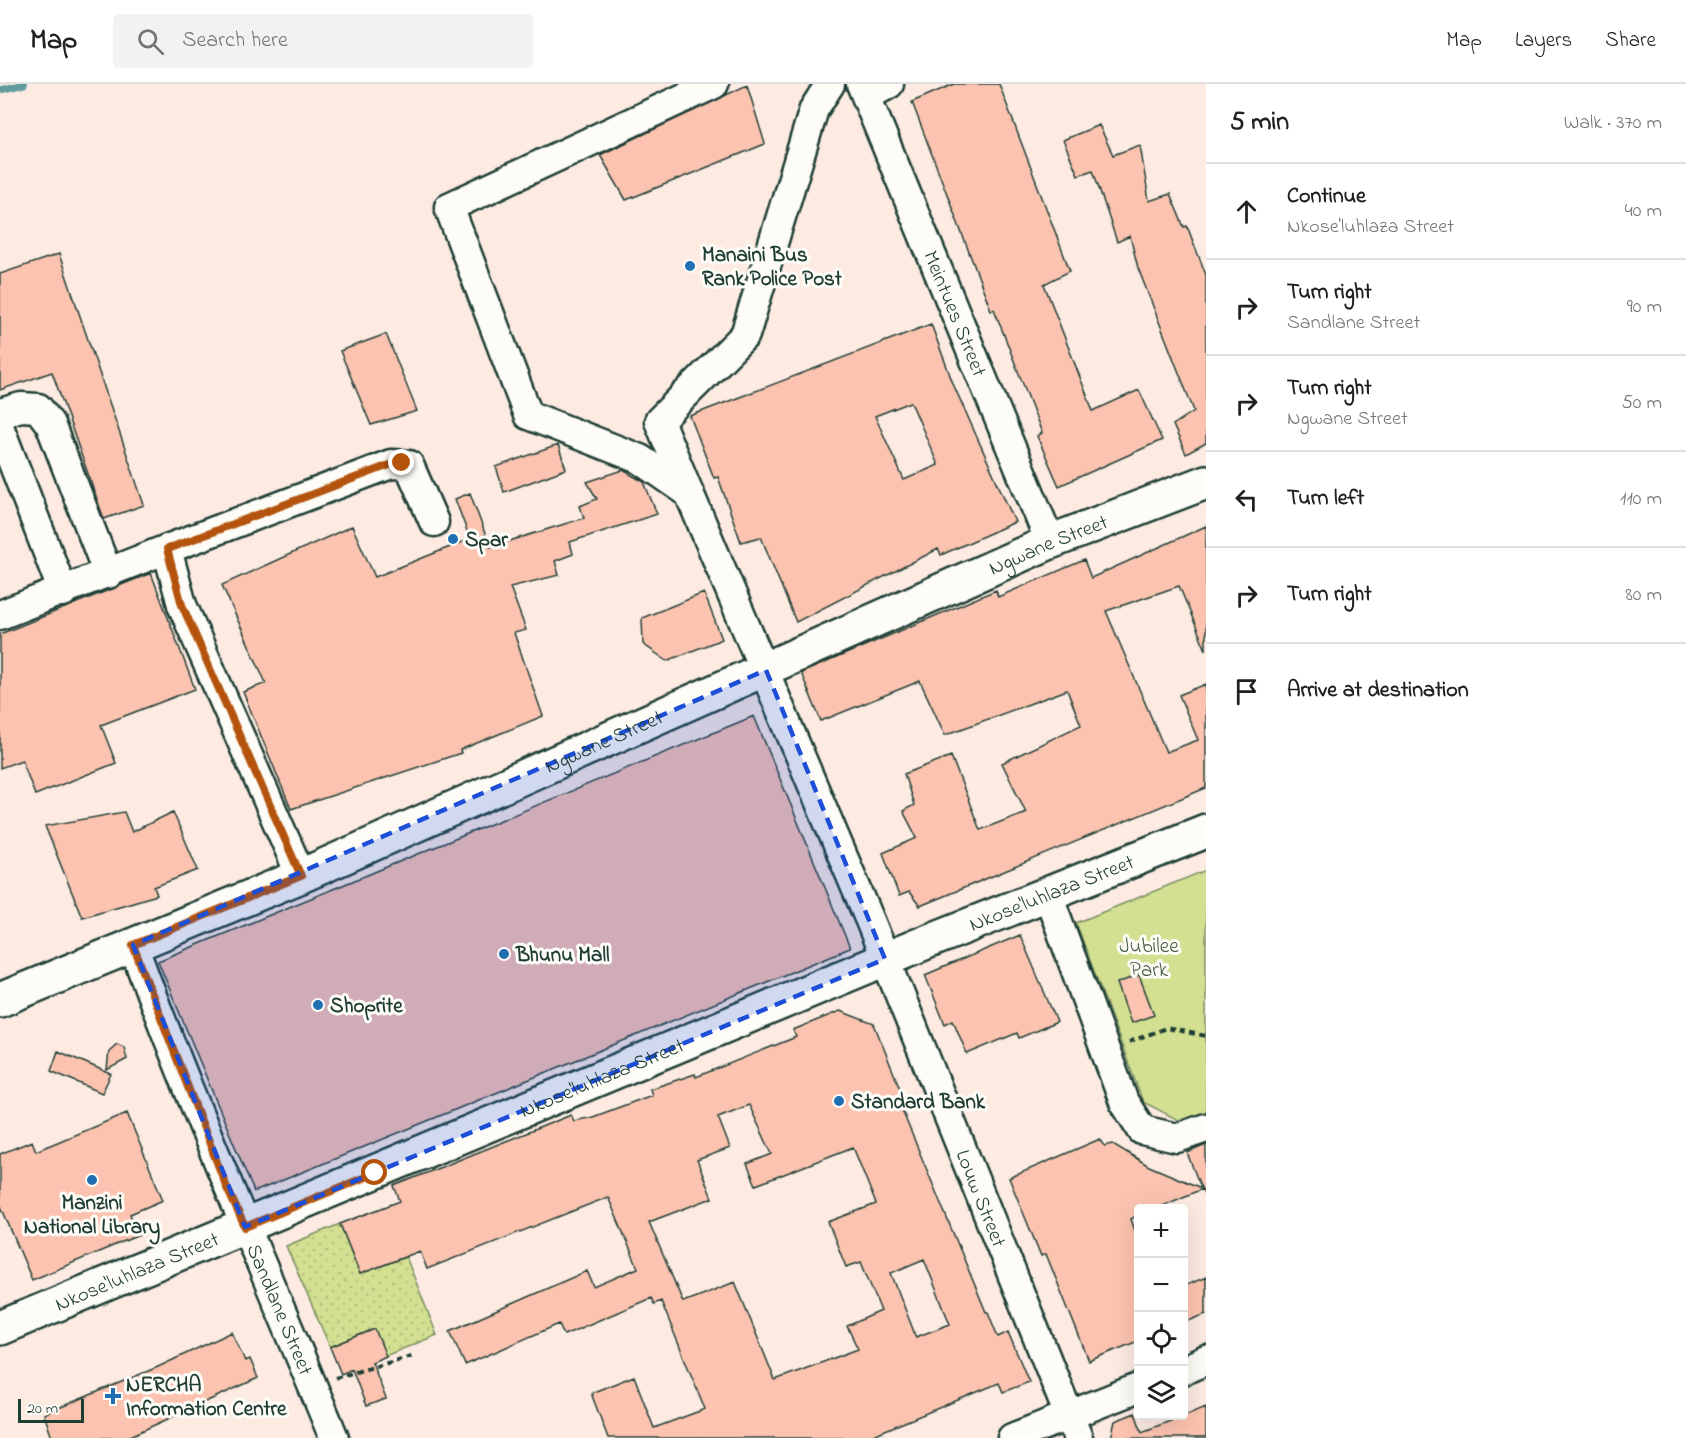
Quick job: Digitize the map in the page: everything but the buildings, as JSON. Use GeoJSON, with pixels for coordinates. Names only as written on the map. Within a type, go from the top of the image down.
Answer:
{"type":"FeatureCollection","features":[{"type":"Feature","properties":{"kind":"main road","name":"Ngwane Street"},"geometry":{"type":"LineString","coordinates":[[0,1000],[301,876],[1050,542],[1206,482]]}},
{"type":"Feature","properties":{"kind":"main road","name":"Nkose'luhlaza Street"},"geometry":{"type":"LineString","coordinates":[[0,1328],[885,959],[1206,831]]}},
{"type":"Feature","properties":{"kind":"street"},"geometry":{"type":"LineString","coordinates":[[689,493],[640,459],[528,415],[449,207],[714,84]]}},
{"type":"Feature","properties":{"kind":"street","name":"Louw Street"},"geometry":{"type":"LineString","coordinates":[[830,84],[814,109],[745,335],[659,421],[766,670],[1074,1427]]}},
{"type":"Feature","properties":{"kind":"street","name":"Meintues Street"},"geometry":{"type":"LineString","coordinates":[[872,88],[1050,542]]}},
{"type":"Feature","properties":{"kind":"street"},"geometry":{"type":"LineString","coordinates":[[0,413],[21,407],[38,408],[50,424],[108,574]]}},
{"type":"Feature","properties":{"kind":"street"},"geometry":{"type":"LineString","coordinates":[[0,429],[63,592]]}},
{"type":"Feature","properties":{"kind":"street"},"geometry":{"type":"LineString","coordinates":[[0,615],[392,464],[409,465],[434,522]]}},
{"type":"Feature","properties":{"kind":"street"},"geometry":{"type":"LineString","coordinates":[[167,549],[182,605],[301,876]]}},
{"type":"Feature","properties":{"kind":"street"},"geometry":{"type":"LineString","coordinates":[[1048,894],[1124,1102],[1142,1130],[1177,1138],[1206,1128]]}},
{"type":"Feature","properties":{"kind":"street","name":"Sandlane Street"},"geometry":{"type":"LineString","coordinates":[[133,945],[223,1177],[334,1438]]}},
{"type":"Feature","properties":{"kind":"street"},"geometry":{"type":"LineString","coordinates":[[1188,1368],[1206,1360]]}},
{"type":"Feature","properties":{"kind":"street"},"geometry":{"type":"LineString","coordinates":[[1012,1438],[1074,1427],[1134,1390]]}},
{"type":"Feature","properties":{"kind":"path"},"geometry":{"type":"LineString","coordinates":[[1106,1051],[1166,1028],[1206,1035]]}},
{"type":"Feature","properties":{"kind":"path"},"geometry":{"type":"LineString","coordinates":[[312,1385],[415,1355]]}},
{"type":"Feature","properties":{"kind":"highlighted area"},"geometry":{"type":"Polygon","coordinates":[[[766,670],[885,959],[245,1227],[133,945],[766,670]]]}},
{"type":"Feature","properties":{"kind":"green space","name":"Jubilee Park"},"geometry":{"type":"Polygon","coordinates":[[[1206,870],[1206,1116],[1186,1124],[1143,1102],[1076,923],[1206,870]]]}},
{"type":"Feature","properties":{"kind":"green space"},"geometry":{"type":"Polygon","coordinates":[[[340,1224],[360,1274],[406,1257],[437,1335],[385,1356],[374,1329],[330,1347],[286,1246],[340,1224]]]}},
{"type":"Feature","properties":{"kind":"waterway"},"geometry":{"type":"LineString","coordinates":[[0,90],[24,84]]}},
{"type":"Feature","properties":{"kind":"place","name":"Manaini Bus Rank Police Post"},"geometry":{"type":"Point","coordinates":[690,266]}},
{"type":"Feature","properties":{"kind":"place","name":"Spar"},"geometry":{"type":"Point","coordinates":[453,539]}},
{"type":"Feature","properties":{"kind":"place","name":"Bhunu Mall"},"geometry":{"type":"Point","coordinates":[504,954]}},
{"type":"Feature","properties":{"kind":"place","name":"Shoprite"},"geometry":{"type":"Point","coordinates":[318,1005]}},
{"type":"Feature","properties":{"kind":"place","name":"Standard Bank"},"geometry":{"type":"Point","coordinates":[839,1101]}},
{"type":"Feature","properties":{"kind":"place","name":"Manzini National Library"},"geometry":{"type":"Point","coordinates":[92,1180]}},
{"type":"Feature","properties":{"kind":"place","name":"NERCHA Information Centre"},"geometry":{"type":"Point","coordinates":[113,1396]}},
{"type":"Feature","properties":{"kind":"route"},"geometry":{"type":"LineString","coordinates":[[375,1173],[245,1227],[227,1188],[133,945],[301,876],[182,605],[167,549],[392,464],[402,463]]}}]}
